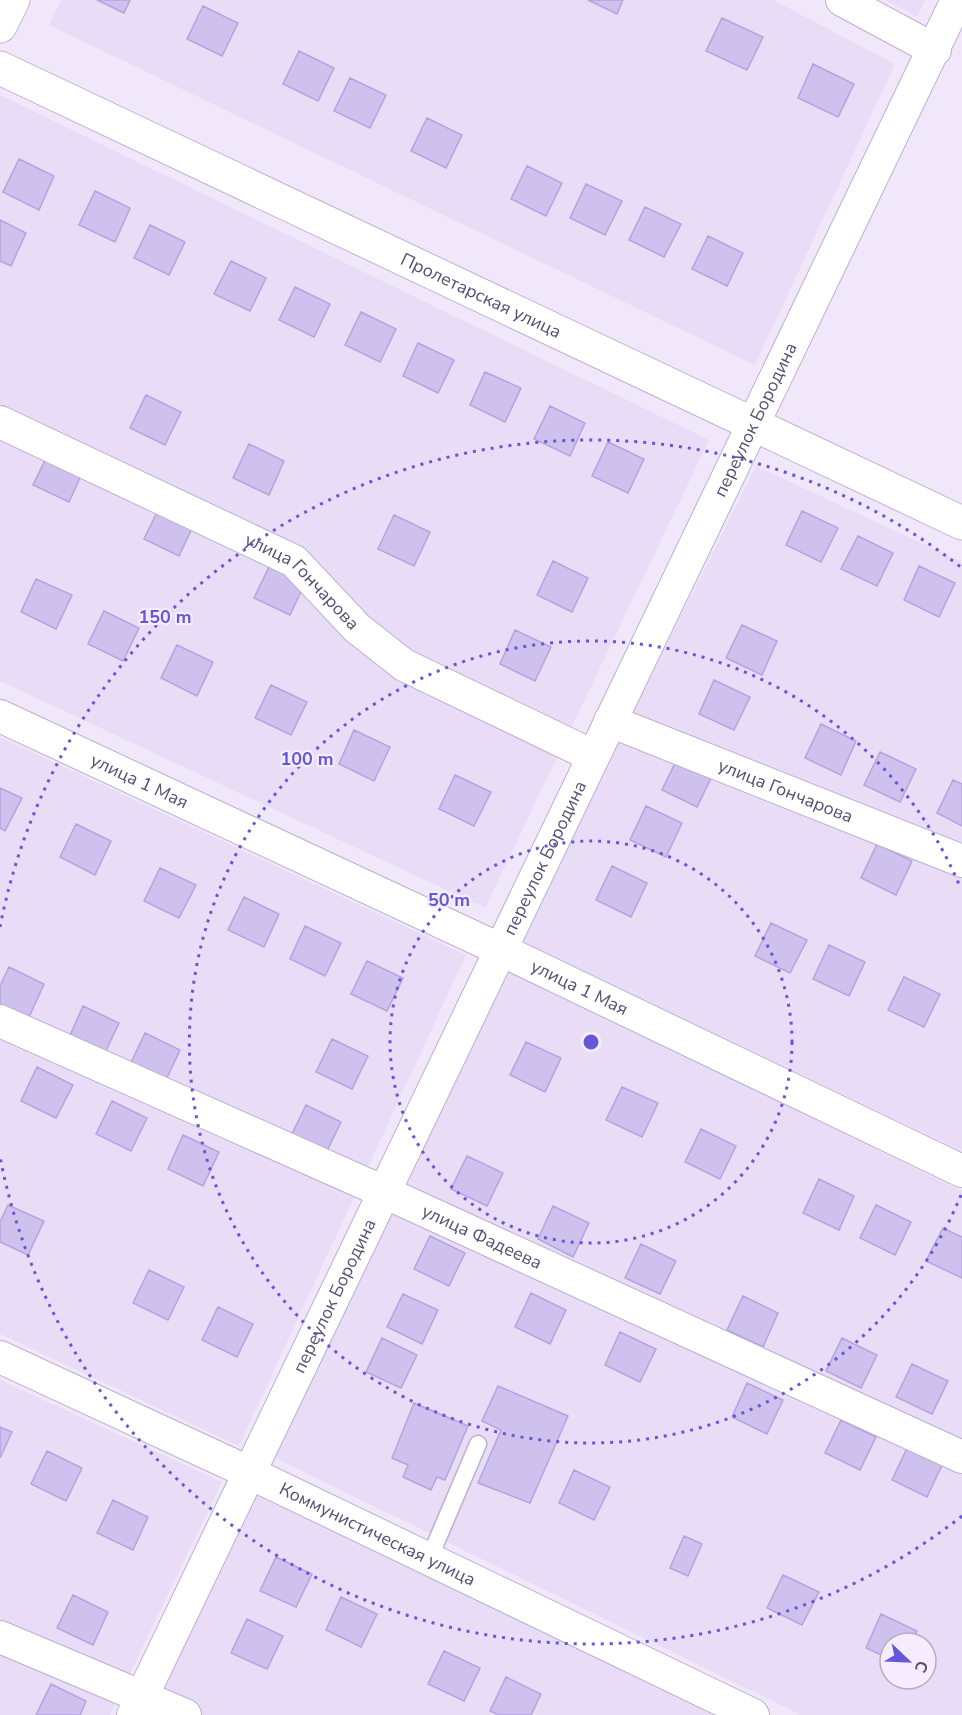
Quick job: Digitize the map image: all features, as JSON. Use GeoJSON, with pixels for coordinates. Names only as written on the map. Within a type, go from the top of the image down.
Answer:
{"type":"FeatureCollection","features":[{"type":"Feature","properties":{"kind":"main road"},"geometry":{"type":"LineString","coordinates":[[0,26],[13,0]]}},
{"type":"Feature","properties":{"kind":"main road","name":"Пролетарская улица"},"geometry":{"type":"LineString","coordinates":[[0,68],[962,523]]}},
{"type":"Feature","properties":{"kind":"street"},"geometry":{"type":"LineString","coordinates":[[842,0],[935,50]]}},
{"type":"Feature","properties":{"kind":"street","name":"переулок Бородина"},"geometry":{"type":"LineString","coordinates":[[138,1706],[499,949],[935,50],[957,0]]}},
{"type":"Feature","properties":{"kind":"street","name":"улица Гончарова"},"geometry":{"type":"LineString","coordinates":[[0,422],[294,561],[357,628],[404,665],[593,756]]}},
{"type":"Feature","properties":{"kind":"street","name":"улица 1 Мая"},"geometry":{"type":"LineString","coordinates":[[0,716],[499,949],[962,1171]]}},
{"type":"Feature","properties":{"kind":"street","name":"улица Гончарова"},"geometry":{"type":"LineString","coordinates":[[610,721],[962,861]]}},
{"type":"Feature","properties":{"kind":"street","name":"улица Фадеева"},"geometry":{"type":"LineString","coordinates":[[0,1021],[384,1192],[962,1457]]}},
{"type":"Feature","properties":{"kind":"street","name":"Коммунистическая улица"},"geometry":{"type":"LineString","coordinates":[[0,1357],[248,1472],[753,1715]]}},
{"type":"Feature","properties":{"kind":"street"},"geometry":{"type":"LineString","coordinates":[[0,1637],[138,1706],[185,1715]]}},
{"type":"Feature","properties":{"kind":"lane"},"geometry":{"type":"LineString","coordinates":[[429,1559],[478,1444]]}},
{"type":"Feature","properties":{"kind":"shaded area"},"geometry":{"type":"Polygon","coordinates":[[[61,0],[773,0],[895,64],[755,365],[49,25],[61,0]]]}},
{"type":"Feature","properties":{"kind":"shaded area"},"geometry":{"type":"Polygon","coordinates":[[[885,0],[925,0],[917,17],[885,0]]]}},
{"type":"Feature","properties":{"kind":"shaded area"},"geometry":{"type":"Polygon","coordinates":[[[0,95],[709,440],[485,908],[0,681],[0,95]]]}},
{"type":"Feature","properties":{"kind":"shaded area"},"geometry":{"type":"Polygon","coordinates":[[[756,466],[962,562],[962,1151],[519,940],[756,466]]]}},
{"type":"Feature","properties":{"kind":"shaded area"},"geometry":{"type":"Polygon","coordinates":[[[0,737],[466,955],[239,1446],[0,1334],[0,737]]]}},
{"type":"Feature","properties":{"kind":"shaded area"},"geometry":{"type":"Polygon","coordinates":[[[507,970],[962,1191],[962,1715],[801,1715],[275,1458],[507,970]]]}},
{"type":"Feature","properties":{"kind":"shaded area"},"geometry":{"type":"Polygon","coordinates":[[[0,1380],[222,1482],[110,1715],[0,1715],[0,1380]]]}},
{"type":"Feature","properties":{"kind":"shaded area"},"geometry":{"type":"Polygon","coordinates":[[[257,1491],[713,1715],[150,1715],[257,1491]]]}},
{"type":"Feature","properties":{"kind":"building"},"geometry":{"type":"Polygon","coordinates":[[[97,0],[130,0],[124,13],[97,0]]]}},
{"type":"Feature","properties":{"kind":"building"},"geometry":{"type":"Polygon","coordinates":[[[588,0],[623,0],[617,14],[588,0]]]}},
{"type":"Feature","properties":{"kind":"building"},"geometry":{"type":"Polygon","coordinates":[[[203,6],[238,23],[222,56],[187,39],[203,6]]]}},
{"type":"Feature","properties":{"kind":"building"},"geometry":{"type":"Polygon","coordinates":[[[722,18],[763,37],[747,70],[706,51],[722,18]]]}},
{"type":"Feature","properties":{"kind":"building"},"geometry":{"type":"Polygon","coordinates":[[[299,51],[334,68],[318,101],[283,84],[299,51]]]}},
{"type":"Feature","properties":{"kind":"building"},"geometry":{"type":"Polygon","coordinates":[[[813,64],[854,84],[838,117],[798,98],[813,64]]]}},
{"type":"Feature","properties":{"kind":"building"},"geometry":{"type":"Polygon","coordinates":[[[350,78],[386,95],[370,128],[334,111],[350,78]]]}},
{"type":"Feature","properties":{"kind":"building"},"geometry":{"type":"Polygon","coordinates":[[[427,118],[462,135],[446,168],[411,151],[427,118]]]}},
{"type":"Feature","properties":{"kind":"building"},"geometry":{"type":"Polygon","coordinates":[[[19,159],[54,176],[39,210],[3,192],[19,159]]]}},
{"type":"Feature","properties":{"kind":"building"},"geometry":{"type":"Polygon","coordinates":[[[527,166],[562,183],[546,216],[511,199],[527,166]]]}},
{"type":"Feature","properties":{"kind":"building"},"geometry":{"type":"Polygon","coordinates":[[[586,184],[622,201],[605,235],[570,218],[586,184]]]}},
{"type":"Feature","properties":{"kind":"building"},"geometry":{"type":"Polygon","coordinates":[[[95,191],[130,208],[115,242],[79,225],[95,191]]]}},
{"type":"Feature","properties":{"kind":"building"},"geometry":{"type":"Polygon","coordinates":[[[645,207],[681,224],[664,257],[629,240],[645,207]]]}},
{"type":"Feature","properties":{"kind":"building"},"geometry":{"type":"Polygon","coordinates":[[[0,220],[26,233],[11,266],[0,261],[0,220]]]}},
{"type":"Feature","properties":{"kind":"building"},"geometry":{"type":"Polygon","coordinates":[[[150,225],[185,242],[169,275],[134,258],[150,225]]]}},
{"type":"Feature","properties":{"kind":"building"},"geometry":{"type":"Polygon","coordinates":[[[708,236],[743,253],[727,286],[692,269],[708,236]]]}},
{"type":"Feature","properties":{"kind":"building"},"geometry":{"type":"Polygon","coordinates":[[[231,261],[266,278],[250,311],[214,294],[231,261]]]}},
{"type":"Feature","properties":{"kind":"building"},"geometry":{"type":"Polygon","coordinates":[[[295,287],[330,304],[314,337],[279,320],[295,287]]]}},
{"type":"Feature","properties":{"kind":"building"},"geometry":{"type":"Polygon","coordinates":[[[361,312],[396,329],[380,362],[345,345],[361,312]]]}},
{"type":"Feature","properties":{"kind":"building"},"geometry":{"type":"Polygon","coordinates":[[[418,343],[454,360],[438,393],[403,376],[418,343]]]}},
{"type":"Feature","properties":{"kind":"building"},"geometry":{"type":"Polygon","coordinates":[[[485,372],[521,388],[505,422],[470,405],[485,372]]]}},
{"type":"Feature","properties":{"kind":"building"},"geometry":{"type":"Polygon","coordinates":[[[146,395],[181,412],[165,445],[130,428],[146,395]]]}},
{"type":"Feature","properties":{"kind":"building"},"geometry":{"type":"Polygon","coordinates":[[[550,406],[585,423],[570,456],[534,439],[550,406]]]}},
{"type":"Feature","properties":{"kind":"building"},"geometry":{"type":"Polygon","coordinates":[[[608,442],[644,459],[628,493],[592,476],[608,442]]]}},
{"type":"Feature","properties":{"kind":"building"},"geometry":{"type":"Polygon","coordinates":[[[249,444],[284,461],[269,495],[233,478],[249,444]]]}},
{"type":"Feature","properties":{"kind":"building"},"geometry":{"type":"Polygon","coordinates":[[[49,452],[84,469],[69,502],[33,485],[49,452]]]}},
{"type":"Feature","properties":{"kind":"building"},"geometry":{"type":"Polygon","coordinates":[[[160,506],[195,522],[179,556],[144,539],[160,506]]]}},
{"type":"Feature","properties":{"kind":"building"},"geometry":{"type":"Polygon","coordinates":[[[802,511],[838,528],[821,562],[786,545],[802,511]]]}},
{"type":"Feature","properties":{"kind":"building"},"geometry":{"type":"Polygon","coordinates":[[[394,515],[430,532],[414,566],[378,549],[394,515]]]}},
{"type":"Feature","properties":{"kind":"building"},"geometry":{"type":"Polygon","coordinates":[[[858,536],[893,553],[877,586],[841,569],[858,536]]]}},
{"type":"Feature","properties":{"kind":"building"},"geometry":{"type":"Polygon","coordinates":[[[553,561],[588,578],[572,612],[537,595],[553,561]]]}},
{"type":"Feature","properties":{"kind":"building"},"geometry":{"type":"Polygon","coordinates":[[[270,565],[306,581],[290,615],[254,598],[270,565]]]}},
{"type":"Feature","properties":{"kind":"building"},"geometry":{"type":"Polygon","coordinates":[[[919,566],[955,583],[939,617],[904,600],[919,566]]]}},
{"type":"Feature","properties":{"kind":"building"},"geometry":{"type":"Polygon","coordinates":[[[36,579],[72,595],[56,629],[21,612],[36,579]]]}},
{"type":"Feature","properties":{"kind":"building"},"geometry":{"type":"Polygon","coordinates":[[[104,611],[139,628],[123,661],[88,644],[104,611]]]}},
{"type":"Feature","properties":{"kind":"building"},"geometry":{"type":"Polygon","coordinates":[[[742,625],[777,641],[762,675],[726,658],[742,625]]]}},
{"type":"Feature","properties":{"kind":"building"},"geometry":{"type":"Polygon","coordinates":[[[515,630],[551,647],[535,681],[500,664],[515,630]]]}},
{"type":"Feature","properties":{"kind":"building"},"geometry":{"type":"Polygon","coordinates":[[[177,645],[213,662],[197,696],[161,678],[177,645]]]}},
{"type":"Feature","properties":{"kind":"building"},"geometry":{"type":"Polygon","coordinates":[[[714,680],[750,697],[734,730],[699,714],[714,680]]]}},
{"type":"Feature","properties":{"kind":"building"},"geometry":{"type":"Polygon","coordinates":[[[271,685],[307,702],[291,735],[255,718],[271,685]]]}},
{"type":"Feature","properties":{"kind":"building"},"geometry":{"type":"Polygon","coordinates":[[[821,724],[856,741],[841,775],[805,758],[821,724]]]}},
{"type":"Feature","properties":{"kind":"building"},"geometry":{"type":"Polygon","coordinates":[[[354,730],[390,747],[374,781],[339,764],[354,730]]]}},
{"type":"Feature","properties":{"kind":"building"},"geometry":{"type":"Polygon","coordinates":[[[880,752],[916,769],[900,802],[864,785],[880,752]]]}},
{"type":"Feature","properties":{"kind":"building"},"geometry":{"type":"Polygon","coordinates":[[[678,757],[713,774],[697,807],[662,790],[678,757]]]}},
{"type":"Feature","properties":{"kind":"building"},"geometry":{"type":"Polygon","coordinates":[[[455,775],[491,792],[474,826],[439,809],[455,775]]]}},
{"type":"Feature","properties":{"kind":"building"},"geometry":{"type":"Polygon","coordinates":[[[953,780],[962,784],[962,826],[937,813],[953,780]]]}},
{"type":"Feature","properties":{"kind":"building"},"geometry":{"type":"Polygon","coordinates":[[[0,788],[22,798],[5,831],[0,828],[0,788]]]}},
{"type":"Feature","properties":{"kind":"building"},"geometry":{"type":"Polygon","coordinates":[[[646,806],[682,823],[666,857],[630,840],[646,806]]]}},
{"type":"Feature","properties":{"kind":"building"},"geometry":{"type":"Polygon","coordinates":[[[76,824],[111,841],[95,875],[60,857],[76,824]]]}},
{"type":"Feature","properties":{"kind":"building"},"geometry":{"type":"Polygon","coordinates":[[[877,844],[912,861],[896,895],[861,878],[877,844]]]}},
{"type":"Feature","properties":{"kind":"building"},"geometry":{"type":"Polygon","coordinates":[[[612,866],[647,883],[631,917],[596,900],[612,866]]]}},
{"type":"Feature","properties":{"kind":"building"},"geometry":{"type":"Polygon","coordinates":[[[160,868],[196,885],[179,918],[144,901],[160,868]]]}},
{"type":"Feature","properties":{"kind":"building"},"geometry":{"type":"Polygon","coordinates":[[[244,897],[279,914],[264,947],[228,930],[244,897]]]}},
{"type":"Feature","properties":{"kind":"building"},"geometry":{"type":"Polygon","coordinates":[[[771,923],[807,940],[790,973],[755,956],[771,923]]]}},
{"type":"Feature","properties":{"kind":"building"},"geometry":{"type":"Polygon","coordinates":[[[305,926],[341,943],[325,976],[290,959],[305,926]]]}},
{"type":"Feature","properties":{"kind":"building"},"geometry":{"type":"Polygon","coordinates":[[[829,945],[865,962],[849,996],[813,979],[829,945]]]}},
{"type":"Feature","properties":{"kind":"building"},"geometry":{"type":"Polygon","coordinates":[[[367,961],[403,978],[387,1011],[351,994],[367,961]]]}},
{"type":"Feature","properties":{"kind":"building"},"geometry":{"type":"Polygon","coordinates":[[[9,967],[44,984],[29,1017],[0,1004],[0,986],[9,967]]]}},
{"type":"Feature","properties":{"kind":"building"},"geometry":{"type":"Polygon","coordinates":[[[904,977],[940,994],[924,1027],[888,1010],[904,977]]]}},
{"type":"Feature","properties":{"kind":"building"},"geometry":{"type":"Polygon","coordinates":[[[83,1006],[119,1023],[103,1057],[68,1040],[83,1006]]]}},
{"type":"Feature","properties":{"kind":"building"},"geometry":{"type":"Polygon","coordinates":[[[145,1033],[180,1050],[164,1084],[129,1067],[145,1033]]]}},
{"type":"Feature","properties":{"kind":"building"},"geometry":{"type":"Polygon","coordinates":[[[332,1039],[368,1056],[352,1089],[316,1072],[332,1039]]]}},
{"type":"Feature","properties":{"kind":"building"},"geometry":{"type":"Polygon","coordinates":[[[526,1042],[561,1058],[545,1092],[510,1075],[526,1042]]]}},
{"type":"Feature","properties":{"kind":"building"},"geometry":{"type":"Polygon","coordinates":[[[37,1067],[73,1085],[56,1118],[21,1101],[37,1067]]]}},
{"type":"Feature","properties":{"kind":"building"},"geometry":{"type":"Polygon","coordinates":[[[622,1087],[658,1103],[642,1137],[606,1120],[622,1087]]]}},
{"type":"Feature","properties":{"kind":"building"},"geometry":{"type":"Polygon","coordinates":[[[112,1101],[147,1118],[131,1151],[96,1134],[112,1101]]]}},
{"type":"Feature","properties":{"kind":"building"},"geometry":{"type":"Polygon","coordinates":[[[306,1105],[341,1122],[325,1155],[290,1138],[306,1105]]]}},
{"type":"Feature","properties":{"kind":"building"},"geometry":{"type":"Polygon","coordinates":[[[701,1129],[736,1146],[720,1179],[685,1162],[701,1129]]]}},
{"type":"Feature","properties":{"kind":"building"},"geometry":{"type":"Polygon","coordinates":[[[183,1135],[219,1152],[203,1186],[168,1169],[183,1135]]]}},
{"type":"Feature","properties":{"kind":"building"},"geometry":{"type":"Polygon","coordinates":[[[467,1156],[503,1173],[487,1206],[451,1189],[467,1156]]]}},
{"type":"Feature","properties":{"kind":"building"},"geometry":{"type":"Polygon","coordinates":[[[819,1179],[854,1196],[839,1230],[803,1213],[819,1179]]]}},
{"type":"Feature","properties":{"kind":"building"},"geometry":{"type":"Polygon","coordinates":[[[8,1205],[44,1221],[28,1255],[0,1242],[0,1222],[8,1205]]]}},
{"type":"Feature","properties":{"kind":"building"},"geometry":{"type":"Polygon","coordinates":[[[876,1205],[911,1222],[895,1255],[860,1238],[876,1205]]]}},
{"type":"Feature","properties":{"kind":"building"},"geometry":{"type":"Polygon","coordinates":[[[553,1206],[589,1223],[573,1257],[538,1239],[553,1206]]]}},
{"type":"Feature","properties":{"kind":"building"},"geometry":{"type":"Polygon","coordinates":[[[943,1228],[962,1237],[962,1278],[926,1261],[943,1228]]]}},
{"type":"Feature","properties":{"kind":"building"},"geometry":{"type":"Polygon","coordinates":[[[430,1236],[465,1253],[449,1286],[414,1269],[430,1236]]]}},
{"type":"Feature","properties":{"kind":"building"},"geometry":{"type":"Polygon","coordinates":[[[641,1244],[676,1261],[660,1294],[625,1278],[641,1244]]]}},
{"type":"Feature","properties":{"kind":"building"},"geometry":{"type":"Polygon","coordinates":[[[149,1270],[184,1287],[168,1320],[133,1303],[149,1270]]]}},
{"type":"Feature","properties":{"kind":"building"},"geometry":{"type":"Polygon","coordinates":[[[531,1293],[566,1310],[550,1344],[515,1327],[531,1293]]]}},
{"type":"Feature","properties":{"kind":"building"},"geometry":{"type":"Polygon","coordinates":[[[403,1294],[438,1310],[422,1344],[387,1327],[403,1294]]]}},
{"type":"Feature","properties":{"kind":"building"},"geometry":{"type":"Polygon","coordinates":[[[743,1296],[778,1313],[763,1347],[727,1330],[743,1296]]]}},
{"type":"Feature","properties":{"kind":"building"},"geometry":{"type":"Polygon","coordinates":[[[218,1307],[253,1324],[237,1357],[202,1340],[218,1307]]]}},
{"type":"Feature","properties":{"kind":"building"},"geometry":{"type":"Polygon","coordinates":[[[620,1332],[656,1349],[640,1382],[605,1365],[620,1332]]]}},
{"type":"Feature","properties":{"kind":"building"},"geometry":{"type":"Polygon","coordinates":[[[382,1338],[417,1355],[401,1388],[366,1372],[382,1338]]]}},
{"type":"Feature","properties":{"kind":"building"},"geometry":{"type":"Polygon","coordinates":[[[842,1338],[877,1355],[861,1388],[826,1371],[842,1338]]]}},
{"type":"Feature","properties":{"kind":"building"},"geometry":{"type":"Polygon","coordinates":[[[912,1364],[948,1381],[932,1414],[896,1397],[912,1364]]]}},
{"type":"Feature","properties":{"kind":"building"},"geometry":{"type":"Polygon","coordinates":[[[747,1383],[783,1400],[767,1434],[732,1417],[747,1383]]]}},
{"type":"Feature","properties":{"kind":"building"},"geometry":{"type":"Polygon","coordinates":[[[498,1386],[568,1416],[530,1503],[478,1483],[501,1430],[482,1421],[498,1386]]]}},
{"type":"Feature","properties":{"kind":"building"},"geometry":{"type":"Polygon","coordinates":[[[414,1403],[468,1426],[445,1480],[437,1477],[431,1490],[403,1477],[408,1465],[392,1458],[414,1403]]]}},
{"type":"Feature","properties":{"kind":"building"},"geometry":{"type":"Polygon","coordinates":[[[841,1420],[876,1437],[860,1470],[825,1453],[841,1420]]]}},
{"type":"Feature","properties":{"kind":"building"},"geometry":{"type":"Polygon","coordinates":[[[0,1427],[12,1432],[0,1458],[0,1427]]]}},
{"type":"Feature","properties":{"kind":"building"},"geometry":{"type":"Polygon","coordinates":[[[908,1446],[943,1463],[927,1497],[892,1480],[908,1446]]]}},
{"type":"Feature","properties":{"kind":"building"},"geometry":{"type":"Polygon","coordinates":[[[47,1451],[82,1468],[66,1501],[31,1484],[47,1451]]]}},
{"type":"Feature","properties":{"kind":"building"},"geometry":{"type":"Polygon","coordinates":[[[574,1470],[610,1487],[594,1520],[559,1503],[574,1470]]]}},
{"type":"Feature","properties":{"kind":"building"},"geometry":{"type":"Polygon","coordinates":[[[113,1500],[148,1517],[133,1550],[97,1533],[113,1500]]]}},
{"type":"Feature","properties":{"kind":"building"},"geometry":{"type":"Polygon","coordinates":[[[684,1536],[702,1544],[688,1576],[670,1568],[684,1536]]]}},
{"type":"Feature","properties":{"kind":"building"},"geometry":{"type":"Polygon","coordinates":[[[276,1557],[312,1574],[296,1607],[260,1591],[276,1557]]]}},
{"type":"Feature","properties":{"kind":"building"},"geometry":{"type":"Polygon","coordinates":[[[783,1575],[819,1592],[802,1625],[767,1608],[783,1575]]]}},
{"type":"Feature","properties":{"kind":"building"},"geometry":{"type":"Polygon","coordinates":[[[73,1595],[108,1612],[93,1645],[57,1628],[73,1595]]]}},
{"type":"Feature","properties":{"kind":"building"},"geometry":{"type":"Polygon","coordinates":[[[341,1597],[377,1614],[361,1647],[326,1630],[341,1597]]]}},
{"type":"Feature","properties":{"kind":"building"},"geometry":{"type":"Polygon","coordinates":[[[881,1614],[917,1631],[878,1631],[878,1654],[866,1648],[881,1614]]]}},
{"type":"Feature","properties":{"kind":"building"},"geometry":{"type":"Polygon","coordinates":[[[247,1619],[283,1636],[267,1669],[231,1653],[247,1619]]]}},
{"type":"Feature","properties":{"kind":"building"},"geometry":{"type":"Polygon","coordinates":[[[444,1651],[480,1668],[464,1701],[428,1684],[444,1651]]]}},
{"type":"Feature","properties":{"kind":"building"},"geometry":{"type":"Polygon","coordinates":[[[506,1677],[541,1694],[531,1715],[499,1715],[490,1711],[506,1677]]]}},
{"type":"Feature","properties":{"kind":"building"},"geometry":{"type":"Polygon","coordinates":[[[51,1684],[86,1701],[80,1715],[36,1715],[51,1684]]]}}]}
